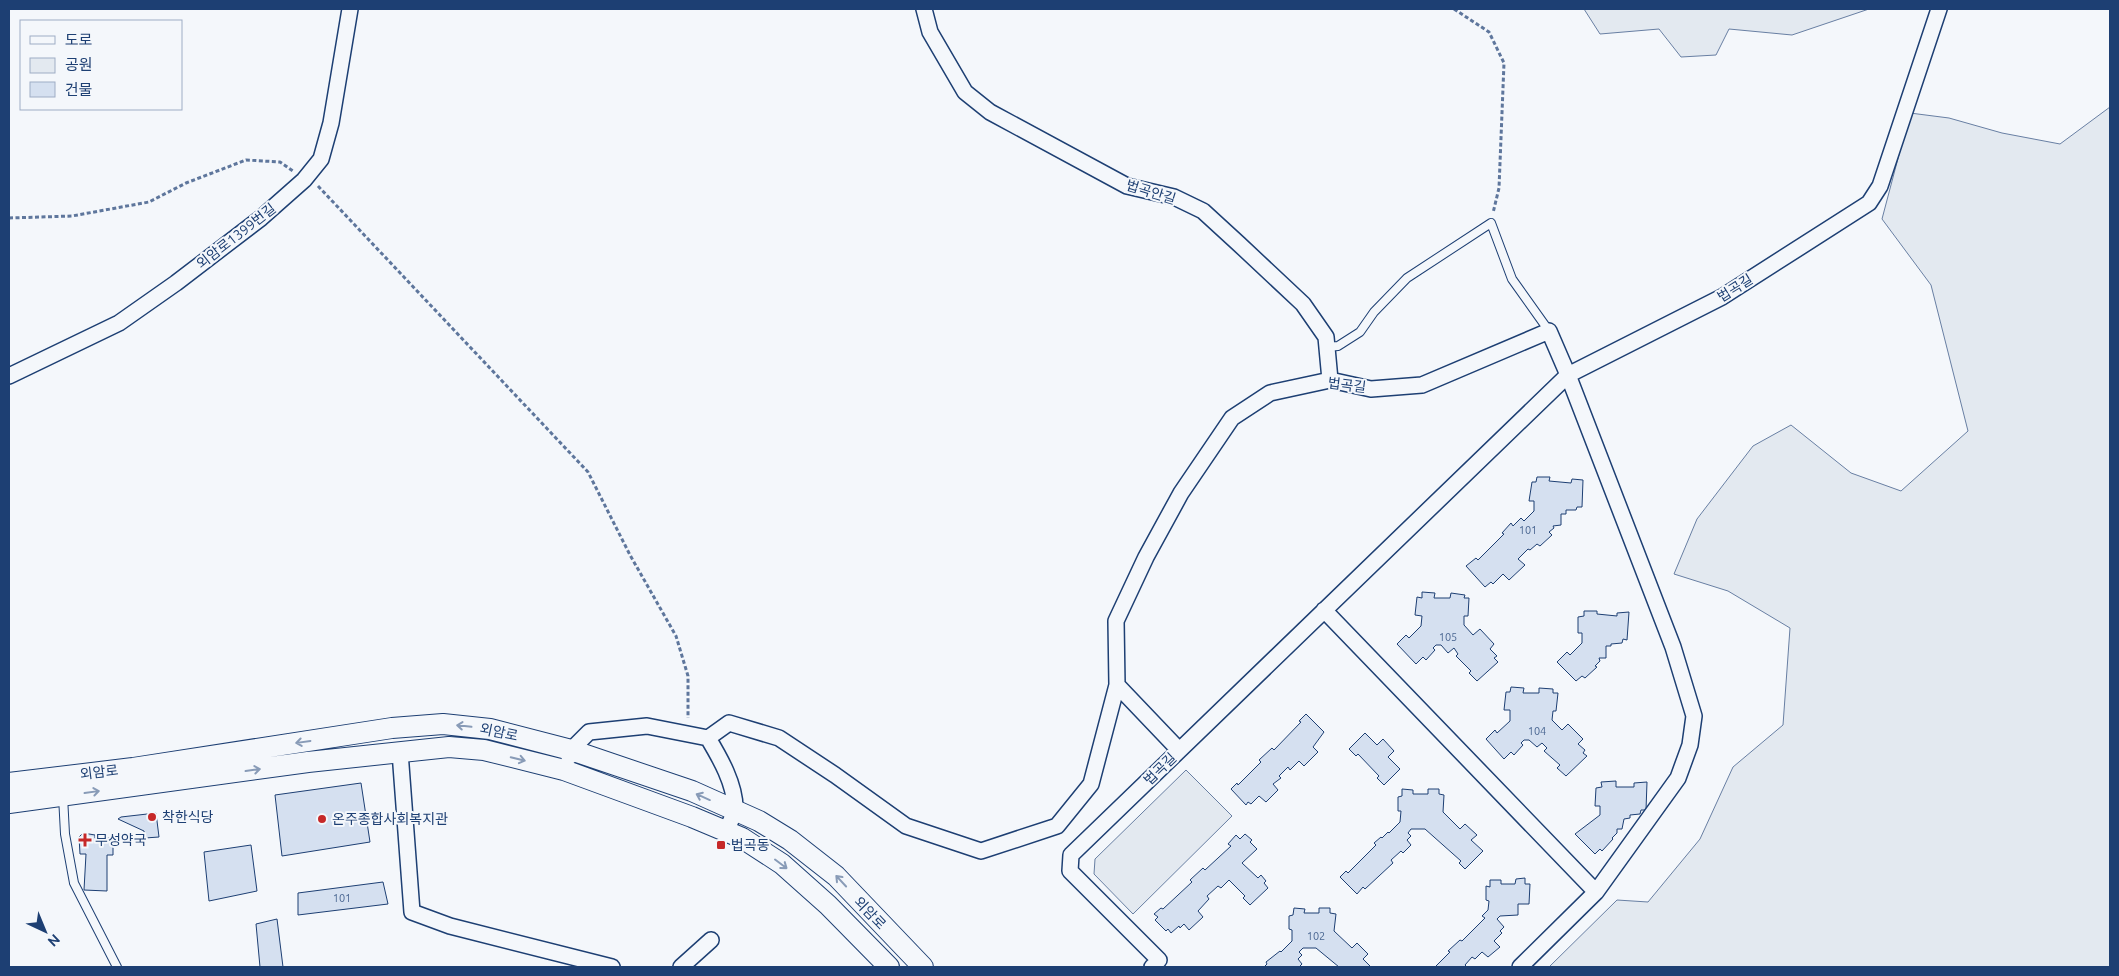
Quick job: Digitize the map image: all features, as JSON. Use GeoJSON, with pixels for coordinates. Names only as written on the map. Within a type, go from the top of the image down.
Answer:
{"type":"FeatureCollection","features":[{"type":"Feature","properties":{"kind":"main road","name":"외암로"},"geometry":{"type":"LineString","coordinates":[[9,803],[63,786],[133,768],[392,728],[443,724],[490,729],[571,750],[692,791],[758,821],[790,840],[836,876],[923,967]]}},
{"type":"Feature","properties":{"kind":"main road","name":"외암로"},"geometry":{"type":"LineString","coordinates":[[9,783],[63,786],[449,747],[484,750],[564,770],[742,838],[782,864],[828,905],[889,967]]}},
{"type":"Feature","properties":{"kind":"street","name":"외암로1399번길"},"geometry":{"type":"LineString","coordinates":[[9,376],[119,323],[254,224],[305,178],[320,159],[331,123],[350,9]]}},
{"type":"Feature","properties":{"kind":"street","name":"법곡안길"},"geometry":{"type":"LineString","coordinates":[[924,9],[930,32],[965,92],[990,112],[1127,186],[1174,197],[1203,211],[1303,304],[1326,338],[1330,380]]}},
{"type":"Feature","properties":{"kind":"street","name":"법곡길"},"geometry":{"type":"LineString","coordinates":[[1159,965],[1070,871],[1071,855],[1568,375],[1722,297],[1869,203],[1880,186],[1940,9]]}},
{"type":"Feature","properties":{"kind":"street","name":"법곡길"},"geometry":{"type":"LineString","coordinates":[[1179,750],[1117,685],[1116,621],[1146,557],[1181,493],[1232,418],[1270,393],[1330,380],[1370,389],[1422,385],[1549,332]]}},
{"type":"Feature","properties":{"kind":"street"},"geometry":{"type":"LineString","coordinates":[[1520,967],[1596,892],[1678,778],[1690,745],[1694,716],[1673,647],[1568,375],[1549,332]]}},
{"type":"Feature","properties":{"kind":"street"},"geometry":{"type":"LineString","coordinates":[[1324,610],[1596,892]]}},
{"type":"Feature","properties":{"kind":"street"},"geometry":{"type":"LineString","coordinates":[[564,770],[571,750],[590,732],[647,726],[708,738],[729,723],[778,738],[835,775],[906,826],[981,851],[1057,826],[1091,784],[1117,685]]}},
{"type":"Feature","properties":{"kind":"street"},"geometry":{"type":"LineString","coordinates":[[708,738],[722,761],[733,797],[735,810],[726,831]]}},
{"type":"Feature","properties":{"kind":"street"},"geometry":{"type":"LineString","coordinates":[[400,752],[412,912],[450,926],[612,967]]}},
{"type":"Feature","properties":{"kind":"street"},"geometry":{"type":"LineString","coordinates":[[681,967],[710,940]]}},
{"type":"Feature","properties":{"kind":"lane"},"geometry":{"type":"LineString","coordinates":[[1327,347],[1338,346],[1360,332],[1374,312],[1406,278],[1491,223],[1512,279],[1549,332]]}},
{"type":"Feature","properties":{"kind":"lane"},"geometry":{"type":"LineString","coordinates":[[63,786],[65,834],[74,883],[116,967]]}},
{"type":"Feature","properties":{"kind":"path"},"geometry":{"type":"LineString","coordinates":[[1454,9],[1488,32],[1504,63],[1498,188],[1491,223]]}},
{"type":"Feature","properties":{"kind":"path"},"geometry":{"type":"LineString","coordinates":[[9,218],[72,216],[149,202],[186,183],[246,160],[280,162],[319,187],[588,472],[630,555],[676,636],[688,676],[687,734]]}},
{"type":"Feature","properties":{"kind":"green space"},"geometry":{"type":"Polygon","coordinates":[[[1584,9],[1869,9],[1792,35],[1729,29],[1716,55],[1681,57],[1659,29],[1600,34],[1584,9]]]}},
{"type":"Feature","properties":{"kind":"green space"},"geometry":{"type":"Polygon","coordinates":[[[2110,107],[2110,967],[1549,967],[1617,900],[1648,902],[1700,839],[1733,767],[1783,725],[1790,628],[1728,591],[1674,574],[1697,519],[1753,446],[1791,425],[1851,473],[1901,491],[1968,431],[1931,285],[1882,219],[1910,113],[1949,118],[2002,133],[2060,144],[2110,107]]]}},
{"type":"Feature","properties":{"kind":"green space"},"geometry":{"type":"Polygon","coordinates":[[[1186,770],[1232,816],[1133,914],[1094,874],[1095,859],[1186,770]]]}},
{"type":"Feature","properties":{"kind":"building"},"geometry":{"type":"Polygon","coordinates":[[[1537,477],[1550,477],[1549,481],[1571,483],[1572,479],[1583,480],[1582,507],[1577,507],[1576,510],[1566,510],[1566,514],[1561,514],[1561,525],[1553,526],[1554,528],[1549,532],[1552,535],[1540,546],[1537,544],[1530,550],[1528,549],[1518,559],[1525,565],[1509,580],[1503,574],[1493,584],[1491,582],[1485,587],[1466,566],[1476,558],[1478,560],[1504,534],[1502,533],[1511,523],[1513,526],[1521,518],[1524,521],[1534,511],[1534,501],[1529,501],[1532,482],[1536,482],[1537,477]]]}},
{"type":"Feature","properties":{"kind":"building"},"geometry":{"type":"Polygon","coordinates":[[[1422,592],[1435,593],[1434,598],[1450,598],[1451,593],[1465,595],[1464,598],[1469,598],[1468,616],[1464,616],[1464,625],[1473,635],[1480,629],[1494,644],[1490,649],[1497,656],[1494,658],[1498,662],[1477,681],[1469,673],[1471,671],[1456,656],[1458,654],[1454,648],[1448,653],[1441,645],[1436,645],[1433,648],[1435,650],[1426,660],[1423,657],[1416,664],[1397,644],[1406,635],[1409,638],[1421,626],[1422,616],[1415,615],[1417,597],[1422,598],[1422,592]]]}},
{"type":"Feature","properties":{"kind":"building"},"geometry":{"type":"Polygon","coordinates":[[[1584,611],[1597,611],[1597,614],[1617,616],[1617,613],[1629,612],[1627,640],[1623,639],[1622,643],[1606,646],[1606,658],[1599,658],[1600,661],[1595,666],[1597,667],[1585,678],[1582,676],[1576,681],[1557,662],[1567,652],[1570,655],[1582,643],[1582,633],[1578,633],[1578,617],[1584,616],[1584,611]]]}},
{"type":"Feature","properties":{"kind":"building"},"geometry":{"type":"Polygon","coordinates":[[[1511,687],[1524,688],[1523,693],[1539,693],[1539,688],[1553,689],[1553,693],[1558,693],[1556,711],[1553,711],[1552,720],[1562,730],[1568,724],[1583,739],[1578,744],[1585,750],[1583,753],[1587,756],[1566,776],[1557,768],[1560,765],[1544,751],[1547,748],[1542,743],[1537,747],[1529,740],[1524,740],[1521,743],[1523,745],[1514,755],[1511,752],[1504,759],[1486,739],[1495,730],[1497,733],[1510,721],[1510,710],[1504,710],[1506,692],[1510,692],[1511,687]]]}},
{"type":"Feature","properties":{"kind":"building"},"geometry":{"type":"Polygon","coordinates":[[[1306,714],[1324,732],[1313,747],[1318,752],[1304,766],[1299,761],[1290,770],[1288,767],[1279,776],[1281,778],[1273,784],[1278,790],[1266,802],[1259,796],[1251,804],[1248,802],[1246,805],[1231,789],[1237,783],[1238,785],[1261,762],[1259,760],[1272,748],[1274,750],[1301,722],[1299,721],[1306,714]]]}},
{"type":"Feature","properties":{"kind":"building"},"geometry":{"type":"Polygon","coordinates":[[[1365,733],[1377,745],[1383,739],[1394,751],[1388,757],[1400,769],[1384,785],[1377,778],[1379,776],[1358,754],[1356,756],[1349,749],[1365,733]]]}},
{"type":"Feature","properties":{"kind":"building"},"geometry":{"type":"Polygon","coordinates":[[[1616,781],[1616,787],[1634,787],[1634,783],[1647,782],[1646,810],[1641,810],[1640,814],[1630,815],[1630,818],[1624,819],[1622,829],[1617,829],[1613,839],[1602,851],[1600,849],[1595,854],[1575,834],[1600,815],[1600,806],[1595,806],[1596,788],[1602,787],[1601,782],[1616,781]]]}},
{"type":"Feature","properties":{"kind":"building","name":"온주종합사회복지관"},"geometry":{"type":"Polygon","coordinates":[[[361,783],[370,842],[282,856],[275,795],[361,783]]]}},
{"type":"Feature","properties":{"kind":"building"},"geometry":{"type":"Polygon","coordinates":[[[1402,789],[1413,790],[1413,794],[1428,794],[1428,789],[1439,789],[1439,794],[1444,795],[1443,812],[1460,829],[1465,824],[1477,835],[1471,840],[1483,851],[1465,869],[1459,863],[1461,861],[1425,829],[1411,829],[1408,833],[1411,836],[1407,840],[1411,845],[1403,853],[1401,851],[1391,860],[1393,863],[1357,894],[1340,877],[1346,871],[1348,873],[1376,845],[1374,843],[1389,833],[1400,822],[1401,811],[1398,811],[1398,797],[1402,796],[1402,789]]]}},
{"type":"Feature","properties":{"kind":"building"},"geometry":{"type":"Polygon","coordinates":[[[156,813],[159,837],[145,838],[144,831],[118,819],[121,817],[156,813]]]}},
{"type":"Feature","properties":{"kind":"building"},"geometry":{"type":"Polygon","coordinates":[[[83,833],[95,835],[95,838],[113,838],[113,855],[107,855],[107,891],[84,890],[86,854],[80,854],[79,837],[83,833]]]}},
{"type":"Feature","properties":{"kind":"building"},"geometry":{"type":"Polygon","coordinates":[[[1245,834],[1252,840],[1250,842],[1257,849],[1242,863],[1258,878],[1261,875],[1266,881],[1264,883],[1268,888],[1250,905],[1243,898],[1245,896],[1229,880],[1221,888],[1218,886],[1207,896],[1209,899],[1198,911],[1203,917],[1189,930],[1184,924],[1171,933],[1168,929],[1166,931],[1155,920],[1158,917],[1154,914],[1161,908],[1163,909],[1192,882],[1190,880],[1203,868],[1205,870],[1231,846],[1228,844],[1236,835],[1240,839],[1245,834]]]}},
{"type":"Feature","properties":{"kind":"building"},"geometry":{"type":"Polygon","coordinates":[[[251,845],[257,891],[209,901],[204,852],[251,845]]]}},
{"type":"Feature","properties":{"kind":"building"},"geometry":{"type":"Polygon","coordinates":[[[1525,878],[1525,884],[1530,884],[1529,904],[1518,904],[1518,915],[1500,916],[1497,919],[1504,927],[1500,931],[1502,933],[1494,941],[1500,947],[1488,957],[1482,952],[1475,959],[1472,957],[1465,965],[1467,967],[1435,967],[1450,952],[1448,951],[1460,940],[1462,941],[1485,918],[1482,916],[1488,910],[1489,901],[1486,900],[1486,886],[1490,887],[1490,880],[1501,880],[1501,884],[1515,884],[1516,879],[1525,878]]]}},
{"type":"Feature","properties":{"kind":"building"},"geometry":{"type":"Polygon","coordinates":[[[383,882],[388,904],[298,915],[298,893],[383,882]]]}},
{"type":"Feature","properties":{"kind":"building"},"geometry":{"type":"Polygon","coordinates":[[[1294,908],[1305,909],[1304,913],[1319,913],[1319,908],[1330,908],[1330,913],[1336,914],[1334,931],[1352,948],[1357,943],[1368,954],[1363,959],[1371,967],[1339,967],[1316,948],[1303,948],[1299,952],[1302,955],[1298,959],[1302,964],[1299,967],[1264,967],[1267,964],[1266,962],[1281,952],[1292,941],[1292,930],[1289,929],[1289,916],[1293,915],[1294,908]]]}},
{"type":"Feature","properties":{"kind":"building"},"geometry":{"type":"Polygon","coordinates":[[[277,919],[283,967],[260,967],[256,924],[277,919]]]}},
{"type":"Feature","properties":{"kind":"place","name":"착한식당"},"geometry":{"type":"Point","coordinates":[152,817]}},
{"type":"Feature","properties":{"kind":"place","name":"온주종합사회복지관"},"geometry":{"type":"Point","coordinates":[322,819]}},
{"type":"Feature","properties":{"kind":"place","name":"무성약국"},"geometry":{"type":"Point","coordinates":[85,840]}},
{"type":"Feature","properties":{"kind":"place","name":"법곡동"},"geometry":{"type":"Point","coordinates":[721,845]}}]}
